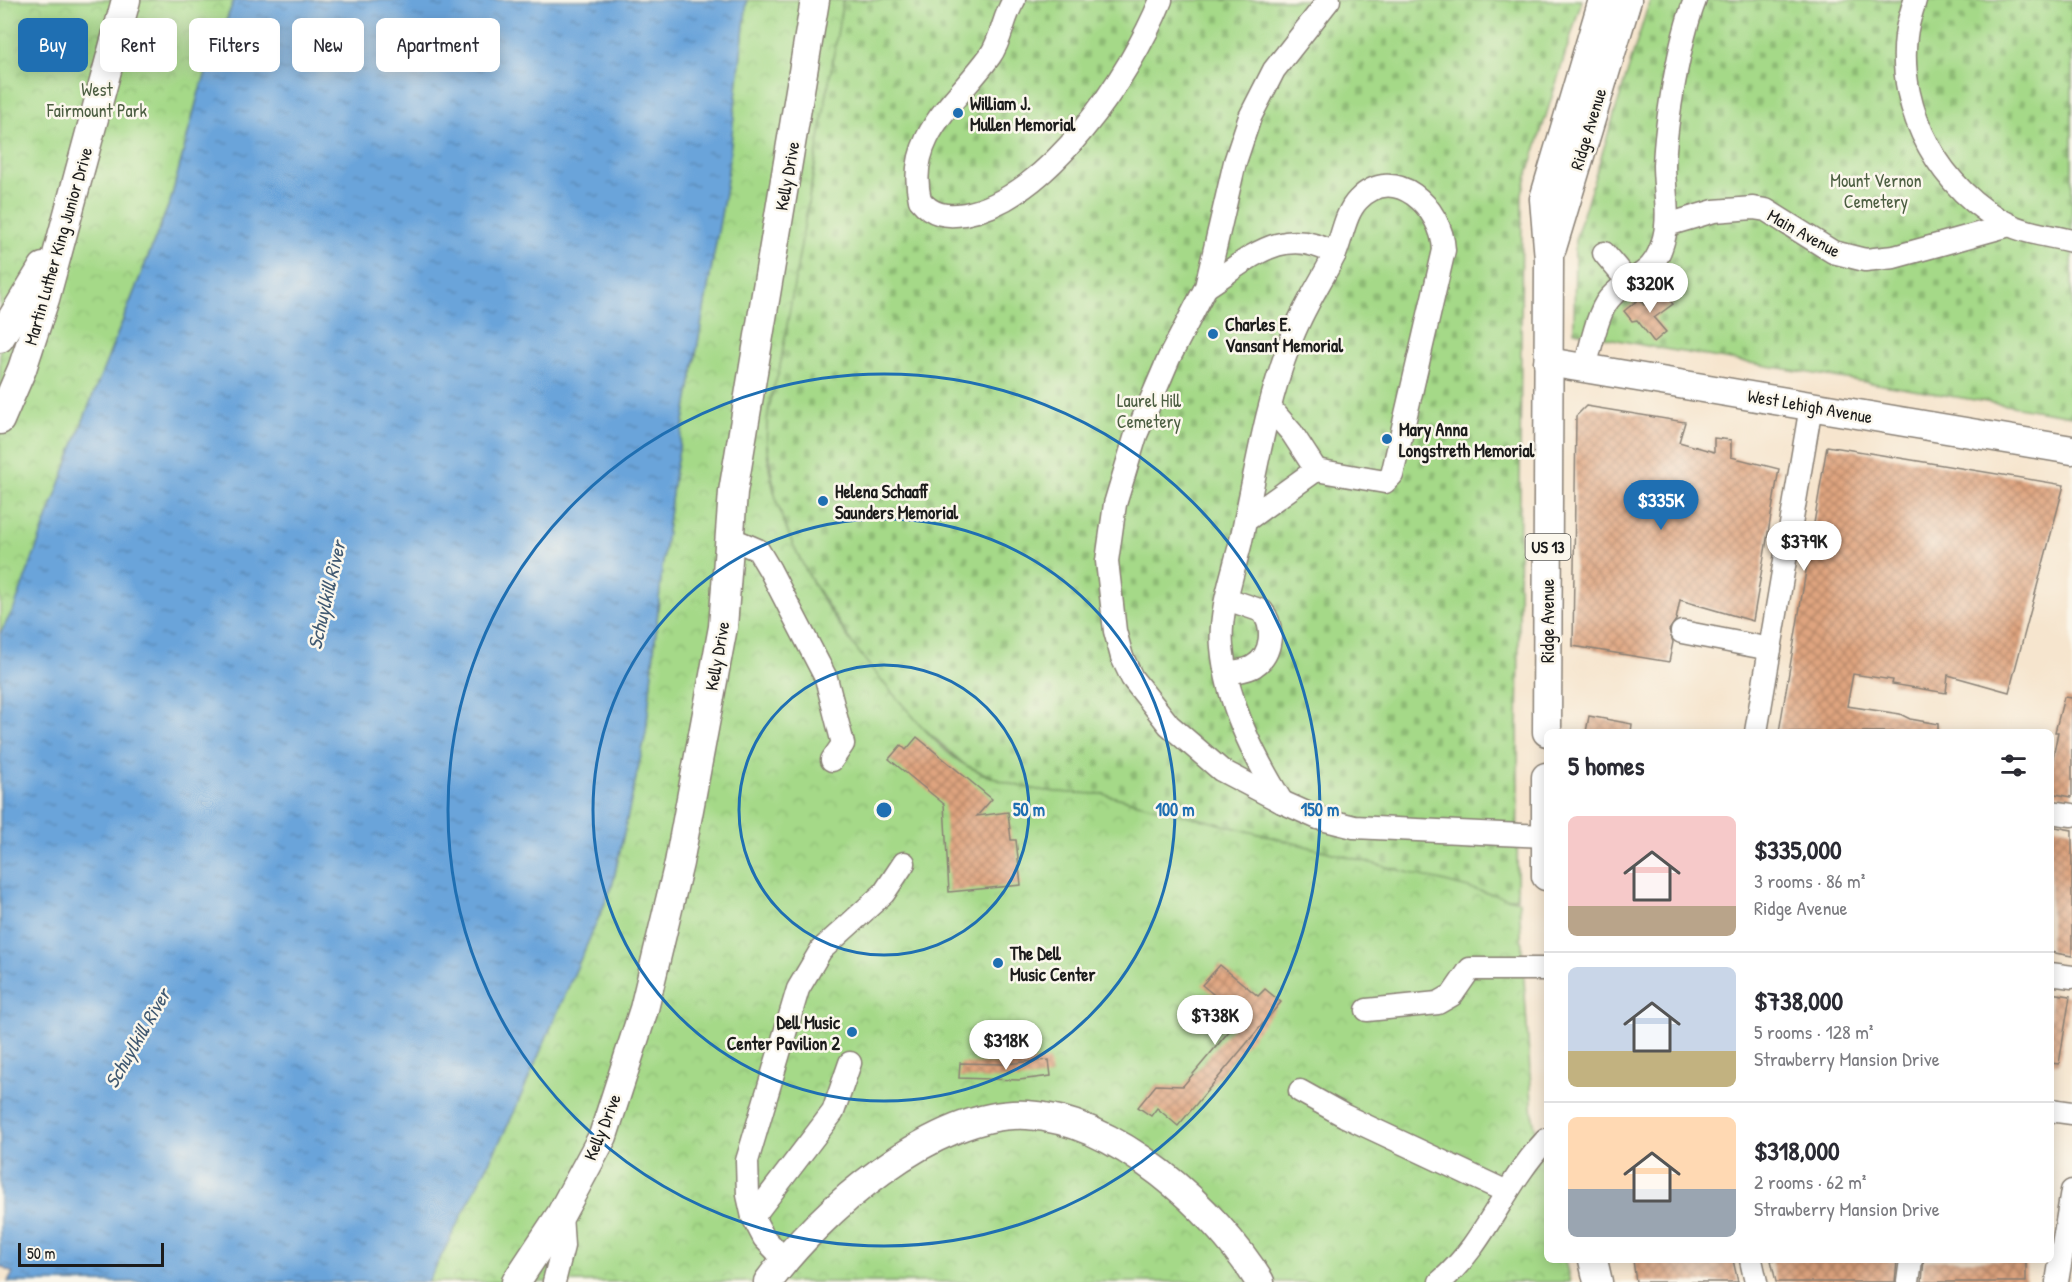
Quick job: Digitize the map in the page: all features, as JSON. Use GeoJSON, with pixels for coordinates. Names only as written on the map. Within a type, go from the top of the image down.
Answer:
{"type":"FeatureCollection","features":[{"type":"Feature","properties":{"kind":"main road","name":"Martin Luther King Junior Drive"},"geometry":{"type":"LineString","coordinates":[[4,403],[32,342],[126,0]]}},
{"type":"Feature","properties":{"kind":"main road","name":"Kelly Drive"},"geometry":{"type":"LineString","coordinates":[[516,1282],[561,1214],[603,1136],[644,1009],[679,863],[723,627],[733,492],[815,0]]}},
{"type":"Feature","properties":{"kind":"main road","name":"Ridge Avenue"},"geometry":{"type":"LineString","coordinates":[[1547,729],[1549,259],[1544,199],[1603,0]]}},
{"type":"Feature","properties":{"kind":"main road","name":"Ridge Avenue"},"geometry":{"type":"LineString","coordinates":[[1549,259],[1627,0]]}},
{"type":"Feature","properties":{"kind":"main road"},"geometry":{"type":"LineString","coordinates":[[0,338],[62,234]]}},
{"type":"Feature","properties":{"kind":"main road","name":"West Lehigh Avenue"},"geometry":{"type":"LineString","coordinates":[[1548,362],[2072,450]]}},
{"type":"Feature","properties":{"kind":"main road"},"geometry":{"type":"LineString","coordinates":[[777,1271],[831,1214],[918,1146],[950,1132],[995,1118],[1028,1115],[1071,1125],[1095,1135],[1140,1160],[1182,1192],[1214,1222],[1242,1254],[1260,1282]]}},
{"type":"Feature","properties":{"kind":"main road"},"geometry":{"type":"LineString","coordinates":[[1594,1263],[1598,1282]]}},
{"type":"Feature","properties":{"kind":"street"},"geometry":{"type":"LineString","coordinates":[[1014,0],[991,55],[933,127],[919,158],[916,178],[920,200],[936,214],[949,216],[976,212],[1003,200],[1052,164],[1089,121],[1140,48],[1161,0]]}},
{"type":"Feature","properties":{"kind":"street"},"geometry":{"type":"LineString","coordinates":[[1329,0],[1278,64],[1250,117],[1240,146],[1206,287],[1152,395],[1123,472],[1115,504],[1107,561],[1110,609],[1122,657],[1132,678],[1157,711],[1188,745],[1221,771],[1282,802],[1330,822],[1362,828],[1544,836]]}},
{"type":"Feature","properties":{"kind":"street"},"geometry":{"type":"LineString","coordinates":[[1585,368],[1607,301],[1649,270],[1658,257],[1667,225],[1665,145],[1686,29],[1695,0]]}},
{"type":"Feature","properties":{"kind":"street"},"geometry":{"type":"LineString","coordinates":[[1915,0],[1906,35],[1906,82],[1918,127],[1942,168],[1975,201],[2010,225],[2072,241]]}},
{"type":"Feature","properties":{"kind":"street"},"geometry":{"type":"LineString","coordinates":[[1271,409],[1292,433],[1316,470],[1375,482],[1385,482],[1392,476],[1442,264],[1444,243],[1438,223],[1423,202],[1411,192],[1390,188],[1373,191],[1359,199],[1350,212],[1335,254],[1290,342],[1271,409],[1227,599],[1221,637],[1227,673],[1248,741],[1282,802]]}},
{"type":"Feature","properties":{"kind":"street","name":"Main Avenue"},"geometry":{"type":"LineString","coordinates":[[1667,225],[1713,211],[1753,208],[1766,210],[1812,242],[1833,252],[1865,260],[1894,257],[2010,225]]}},
{"type":"Feature","properties":{"kind":"street"},"geometry":{"type":"LineString","coordinates":[[1206,287],[1280,243],[1307,241],[1335,254]]}},
{"type":"Feature","properties":{"kind":"street"},"geometry":{"type":"LineString","coordinates":[[1604,253],[1630,284]]}},
{"type":"Feature","properties":{"kind":"street"},"geometry":{"type":"LineString","coordinates":[[1757,729],[1811,406]]}},
{"type":"Feature","properties":{"kind":"street"},"geometry":{"type":"LineString","coordinates":[[1245,521],[1316,470]]}},
{"type":"Feature","properties":{"kind":"street"},"geometry":{"type":"LineString","coordinates":[[730,538],[758,550],[826,678],[843,744],[832,760]]}},
{"type":"Feature","properties":{"kind":"street"},"geometry":{"type":"LineString","coordinates":[[1227,599],[1262,611],[1270,630],[1265,653],[1256,666],[1227,673]]}},
{"type":"Feature","properties":{"kind":"street"},"geometry":{"type":"LineString","coordinates":[[1682,632],[1770,649]]}},
{"type":"Feature","properties":{"kind":"street"},"geometry":{"type":"LineString","coordinates":[[2054,813],[2072,815]]}},
{"type":"Feature","properties":{"kind":"street"},"geometry":{"type":"LineString","coordinates":[[777,1271],[753,1217],[748,1195],[747,1161],[798,989],[821,950],[884,893],[904,863]]}},
{"type":"Feature","properties":{"kind":"street"},"geometry":{"type":"LineString","coordinates":[[1367,1010],[1438,1003],[1452,995],[1470,969],[1544,969]]}},
{"type":"Feature","properties":{"kind":"street"},"geometry":{"type":"LineString","coordinates":[[2054,975],[2072,977]]}},
{"type":"Feature","properties":{"kind":"street"},"geometry":{"type":"LineString","coordinates":[[753,1217],[833,1112],[850,1063]]}},
{"type":"Feature","properties":{"kind":"street"},"geometry":{"type":"LineString","coordinates":[[1300,1091],[1345,1116],[1507,1192]]}},
{"type":"Feature","properties":{"kind":"street"},"geometry":{"type":"LineString","coordinates":[[2054,1111],[2072,1113]]}},
{"type":"Feature","properties":{"kind":"street"},"geometry":{"type":"LineString","coordinates":[[1440,1282],[1475,1245],[1507,1192],[1544,1142]]}},
{"type":"Feature","properties":{"kind":"street"},"geometry":{"type":"LineString","coordinates":[[2057,1282],[2072,1191]]}},
{"type":"Feature","properties":{"kind":"street"},"geometry":{"type":"LineString","coordinates":[[554,1282],[563,1246],[561,1214]]}},
{"type":"Feature","properties":{"kind":"street"},"geometry":{"type":"LineString","coordinates":[[1752,1263],[1756,1282]]}},
{"type":"Feature","properties":{"kind":"street"},"geometry":{"type":"LineString","coordinates":[[1908,1282],[1911,1263]]}},
{"type":"Feature","properties":{"kind":"green space","name":"West Fairmount Park"},"geometry":{"type":"Polygon","coordinates":[[[0,0],[234,0],[227,18],[189,18],[189,72],[207,72],[199,92],[171,199],[84,418],[15,607],[0,634],[0,0]]]}},
{"type":"Feature","properties":{"kind":"green space"},"geometry":{"type":"Polygon","coordinates":[[[747,0],[843,0],[779,372],[768,415],[768,460],[778,505],[796,550],[819,593],[845,634],[924,728],[958,761],[984,774],[1017,786],[1033,789],[1103,794],[1519,901],[1533,1118],[1544,1168],[1544,1263],[1566,1263],[1570,1282],[428,1282],[510,1121],[612,887],[646,733],[662,569],[675,471],[726,187],[747,0]]]}},
{"type":"Feature","properties":{"kind":"green space","name":"Laurel Hill Cemetery"},"geometry":{"type":"Polygon","coordinates":[[[836,0],[1582,0],[1522,193],[1517,898],[1505,898],[1103,794],[1047,793],[1013,786],[965,765],[910,716],[864,662],[800,562],[777,507],[765,431],[815,166],[836,0]]]}},
{"type":"Feature","properties":{"kind":"green space","name":"Mount Vernon Cemetery"},"geometry":{"type":"Polygon","coordinates":[[[1650,0],[2072,0],[2072,416],[1652,347],[1574,331],[1575,240],[1650,0]]]}},
{"type":"Feature","properties":{"kind":"water","name":"Schuylkill River"},"geometry":{"type":"Polygon","coordinates":[[[234,0],[747,0],[726,187],[675,471],[662,569],[646,733],[612,887],[510,1121],[428,1282],[8,1282],[13,1273],[0,1266],[0,634],[15,606],[84,418],[171,199],[199,92],[207,72],[280,72],[280,18],[227,18],[234,0]]]}},
{"type":"Feature","properties":{"kind":"building"},"geometry":{"type":"Polygon","coordinates":[[[1662,291],[1673,304],[1654,318],[1666,332],[1654,342],[1637,320],[1632,321],[1624,311],[1639,299],[1644,305],[1662,291]]]}},
{"type":"Feature","properties":{"kind":"building"},"geometry":{"type":"Polygon","coordinates":[[[1586,406],[1685,422],[1679,442],[1714,452],[1714,438],[1731,440],[1731,457],[1779,469],[1753,621],[1680,600],[1676,620],[1669,630],[1673,642],[1669,662],[1573,646],[1576,416],[1586,406]]]}},
{"type":"Feature","properties":{"kind":"building"},"geometry":{"type":"Polygon","coordinates":[[[1827,446],[2064,485],[2009,692],[1948,675],[1946,693],[1892,684],[1893,680],[1853,674],[1847,706],[1900,714],[1910,719],[1938,724],[1938,729],[1780,729],[1827,446]]]}},
{"type":"Feature","properties":{"kind":"building"},"geometry":{"type":"Polygon","coordinates":[[[2064,697],[2072,698],[2072,797],[2054,794],[2054,752],[2058,732],[2055,732],[2064,697]]]}},
{"type":"Feature","properties":{"kind":"building"},"geometry":{"type":"Polygon","coordinates":[[[1589,716],[1632,724],[1631,729],[1587,729],[1589,716]]]}},
{"type":"Feature","properties":{"kind":"building"},"geometry":{"type":"Polygon","coordinates":[[[917,737],[992,799],[977,816],[1008,812],[1011,840],[1016,840],[1021,885],[949,892],[944,804],[889,759],[901,745],[906,750],[917,737]]]}},
{"type":"Feature","properties":{"kind":"building"},"geometry":{"type":"Polygon","coordinates":[[[2054,827],[2072,830],[2072,956],[2054,953],[2054,827]]]}},
{"type":"Feature","properties":{"kind":"building"},"geometry":{"type":"Polygon","coordinates":[[[1220,965],[1258,996],[1265,989],[1281,1002],[1178,1126],[1157,1108],[1151,1116],[1138,1107],[1156,1085],[1183,1086],[1241,1017],[1202,985],[1220,965]]]}},
{"type":"Feature","properties":{"kind":"building"},"geometry":{"type":"Polygon","coordinates":[[[2054,994],[2070,996],[2059,1064],[2054,1063],[2054,994]]]}},
{"type":"Feature","properties":{"kind":"building"},"geometry":{"type":"Polygon","coordinates":[[[1049,1060],[1051,1076],[1019,1080],[959,1078],[960,1063],[1004,1064],[1049,1060]]]}},
{"type":"Feature","properties":{"kind":"building"},"geometry":{"type":"Polygon","coordinates":[[[1633,1263],[1734,1263],[1738,1282],[1636,1282],[1633,1263]]]}},
{"type":"Feature","properties":{"kind":"building"},"geometry":{"type":"Polygon","coordinates":[[[1772,1263],[1897,1263],[1895,1282],[1776,1282],[1772,1263]]]}},
{"type":"Feature","properties":{"kind":"building"},"geometry":{"type":"Polygon","coordinates":[[[1924,1263],[2026,1263],[2026,1282],[1922,1282],[1924,1263]]]}},
{"type":"Feature","properties":{"kind":"place","name":"William J. Mullen Memorial"},"geometry":{"type":"Point","coordinates":[958,113]}},
{"type":"Feature","properties":{"kind":"place","name":"Charles E. Vansant Memorial"},"geometry":{"type":"Point","coordinates":[1213,334]}},
{"type":"Feature","properties":{"kind":"place","name":"Mary Anna Longstreth Memorial"},"geometry":{"type":"Point","coordinates":[1387,439]}},
{"type":"Feature","properties":{"kind":"place","name":"Helena Schaaff Saunders Memorial"},"geometry":{"type":"Point","coordinates":[823,501]}},
{"type":"Feature","properties":{"kind":"place","name":"The Dell Music Center"},"geometry":{"type":"Point","coordinates":[998,963]}},
{"type":"Feature","properties":{"kind":"place","name":"Dell Music Center Pavilion 2"},"geometry":{"type":"Point","coordinates":[852,1032]}}]}
